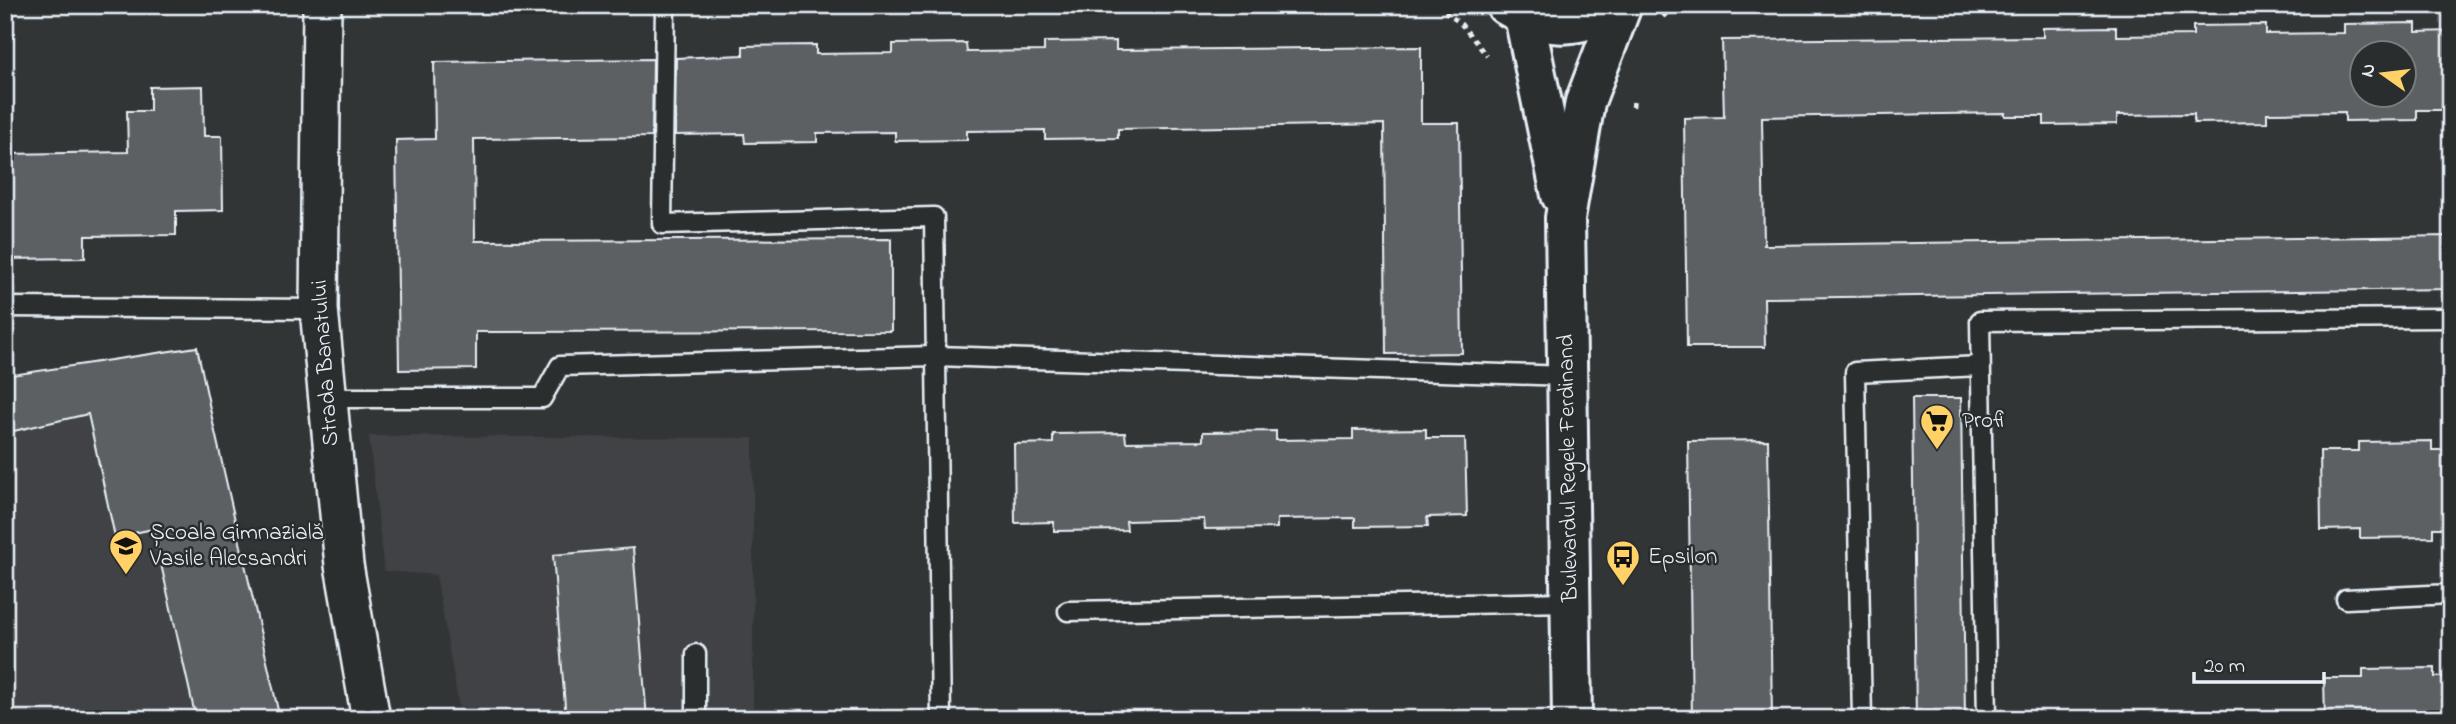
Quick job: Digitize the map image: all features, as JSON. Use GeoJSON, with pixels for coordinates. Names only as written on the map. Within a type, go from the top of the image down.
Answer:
{"type":"FeatureCollection","features":[{"type":"Feature","properties":{"kind":"main road"},"geometry":{"type":"LineString","coordinates":[[1515,11],[1550,24],[1577,23],[1602,15],[1620,5]]}},
{"type":"Feature","properties":{"kind":"main road","name":"Bulevardul Regele Ferdinand"},"geometry":{"type":"LineString","coordinates":[[1572,719],[1565,218],[1585,102],[1620,5]]}},
{"type":"Feature","properties":{"kind":"main road","name":"Bulevardul Regele Ferdinand"},"geometry":{"type":"LineString","coordinates":[[1515,11],[1565,218]]}},
{"type":"Feature","properties":{"kind":"street","name":"Strada Banatului"},"geometry":{"type":"LineString","coordinates":[[322,5],[319,309],[344,565],[371,719]]}},
{"type":"Feature","properties":{"kind":"lane"},"geometry":{"type":"LineString","coordinates":[[665,5],[662,224],[933,217],[941,719]]}},
{"type":"Feature","properties":{"kind":"lane"},"geometry":{"type":"LineString","coordinates":[[5,307],[319,309]]}},
{"type":"Feature","properties":{"kind":"lane"},"geometry":{"type":"LineString","coordinates":[[1987,719],[1980,321],[2451,318]]}},
{"type":"Feature","properties":{"kind":"lane"},"geometry":{"type":"LineString","coordinates":[[326,398],[542,398],[560,366],[935,356],[1568,376]]}},
{"type":"Feature","properties":{"kind":"lane"},"geometry":{"type":"LineString","coordinates":[[1862,719],[1855,372],[1980,366]]}},
{"type":"Feature","properties":{"kind":"lane"},"geometry":{"type":"LineString","coordinates":[[2346,599],[2451,594]]}},
{"type":"Feature","properties":{"kind":"lane"},"geometry":{"type":"LineString","coordinates":[[1068,611],[1571,602]]}},
{"type":"Feature","properties":{"kind":"lane"},"geometry":{"type":"LineString","coordinates":[[696,654],[696,719]]}},
{"type":"Feature","properties":{"kind":"path"},"geometry":{"type":"LineString","coordinates":[[1437,5],[1461,24],[1486,52],[1491,65]]}},
{"type":"Feature","properties":{"kind":"shaded area","name":"Școala Gimnazială Vasile Alecsandri"},"geometry":{"type":"Polygon","coordinates":[[[206,387],[280,719],[5,719],[5,433],[206,387]]]}},
{"type":"Feature","properties":{"kind":"shaded area"},"geometry":{"type":"Polygon","coordinates":[[[369,436],[753,438],[753,719],[461,719],[436,575],[384,571],[369,436]]]}},
{"type":"Feature","properties":{"kind":"building"},"geometry":{"type":"Polygon","coordinates":[[[2416,23],[2416,32],[2451,31],[2451,110],[2417,110],[2417,120],[2345,121],[2345,112],[2267,113],[2267,122],[2194,123],[2194,114],[2117,115],[2117,124],[2044,125],[2044,116],[2005,116],[2005,113],[1762,117],[1764,245],[2451,236],[2451,289],[1764,298],[1765,347],[1687,347],[1684,118],[1724,117],[1722,40],[2043,37],[2043,28],[2116,27],[2116,36],[2193,35],[2193,26],[2266,25],[2266,34],[2344,33],[2344,24],[2416,23]]]}},
{"type":"Feature","properties":{"kind":"building"},"geometry":{"type":"Polygon","coordinates":[[[1116,41],[1116,50],[1421,47],[1421,123],[1459,123],[1462,353],[1386,354],[1384,124],[1118,129],[1118,138],[1045,139],[1045,130],[967,131],[967,140],[895,141],[895,132],[817,133],[817,142],[745,143],[744,134],[675,135],[676,58],[743,55],[743,46],[816,45],[816,54],[893,53],[893,44],[966,43],[967,52],[1044,51],[1044,42],[1116,41]]]}},
{"type":"Feature","properties":{"kind":"building"},"geometry":{"type":"Polygon","coordinates":[[[653,59],[652,137],[474,139],[475,241],[891,239],[891,331],[476,332],[476,369],[399,370],[396,140],[435,139],[434,62],[653,59]]]}},
{"type":"Feature","properties":{"kind":"building"},"geometry":{"type":"Polygon","coordinates":[[[203,86],[204,136],[222,136],[223,210],[176,211],[176,235],[85,236],[85,258],[5,259],[5,154],[128,152],[127,111],[150,111],[150,87],[203,86]]]}},
{"type":"Feature","properties":{"kind":"building"},"geometry":{"type":"Polygon","coordinates":[[[197,347],[280,719],[196,719],[153,529],[115,537],[88,414],[5,433],[5,376],[197,347]]]}},
{"type":"Feature","properties":{"kind":"building"},"geometry":{"type":"Polygon","coordinates":[[[1912,398],[1961,398],[1965,719],[1916,719],[1912,398]]]}},
{"type":"Feature","properties":{"kind":"building"},"geometry":{"type":"Polygon","coordinates":[[[1426,429],[1426,438],[1465,438],[1467,516],[1427,517],[1428,526],[1355,527],[1355,518],[1277,519],[1277,528],[1205,529],[1204,519],[1126,521],[1127,530],[1054,531],[1054,522],[1015,523],[1014,444],[1053,443],[1053,434],[1125,433],[1126,442],[1203,441],[1203,432],[1276,431],[1276,440],[1353,439],[1353,430],[1426,429]]]}},
{"type":"Feature","properties":{"kind":"building"},"geometry":{"type":"Polygon","coordinates":[[[1768,440],[1772,719],[1692,719],[1688,441],[1768,440]]]}},
{"type":"Feature","properties":{"kind":"building"},"geometry":{"type":"Polygon","coordinates":[[[2432,441],[2432,450],[2451,450],[2451,528],[2433,528],[2433,537],[2360,538],[2360,529],[2321,530],[2320,451],[2359,451],[2359,442],[2432,441]]]}},
{"type":"Feature","properties":{"kind":"building"},"geometry":{"type":"Polygon","coordinates":[[[633,548],[647,719],[566,719],[553,555],[633,548]]]}},
{"type":"Feature","properties":{"kind":"building"},"geometry":{"type":"Polygon","coordinates":[[[2435,668],[2435,677],[2451,677],[2451,719],[2325,719],[2324,678],[2363,678],[2363,669],[2435,668]]]}},
{"type":"Feature","properties":{"kind":"place","name":"Profi"},"geometry":{"type":"Point","coordinates":[1937,451]}},
{"type":"Feature","properties":{"kind":"place","name":"Școala Gimnazială Vasile Alecsandri"},"geometry":{"type":"Point","coordinates":[126,576]}},
{"type":"Feature","properties":{"kind":"place","name":"Epsilon"},"geometry":{"type":"Point","coordinates":[1623,587]}}]}
